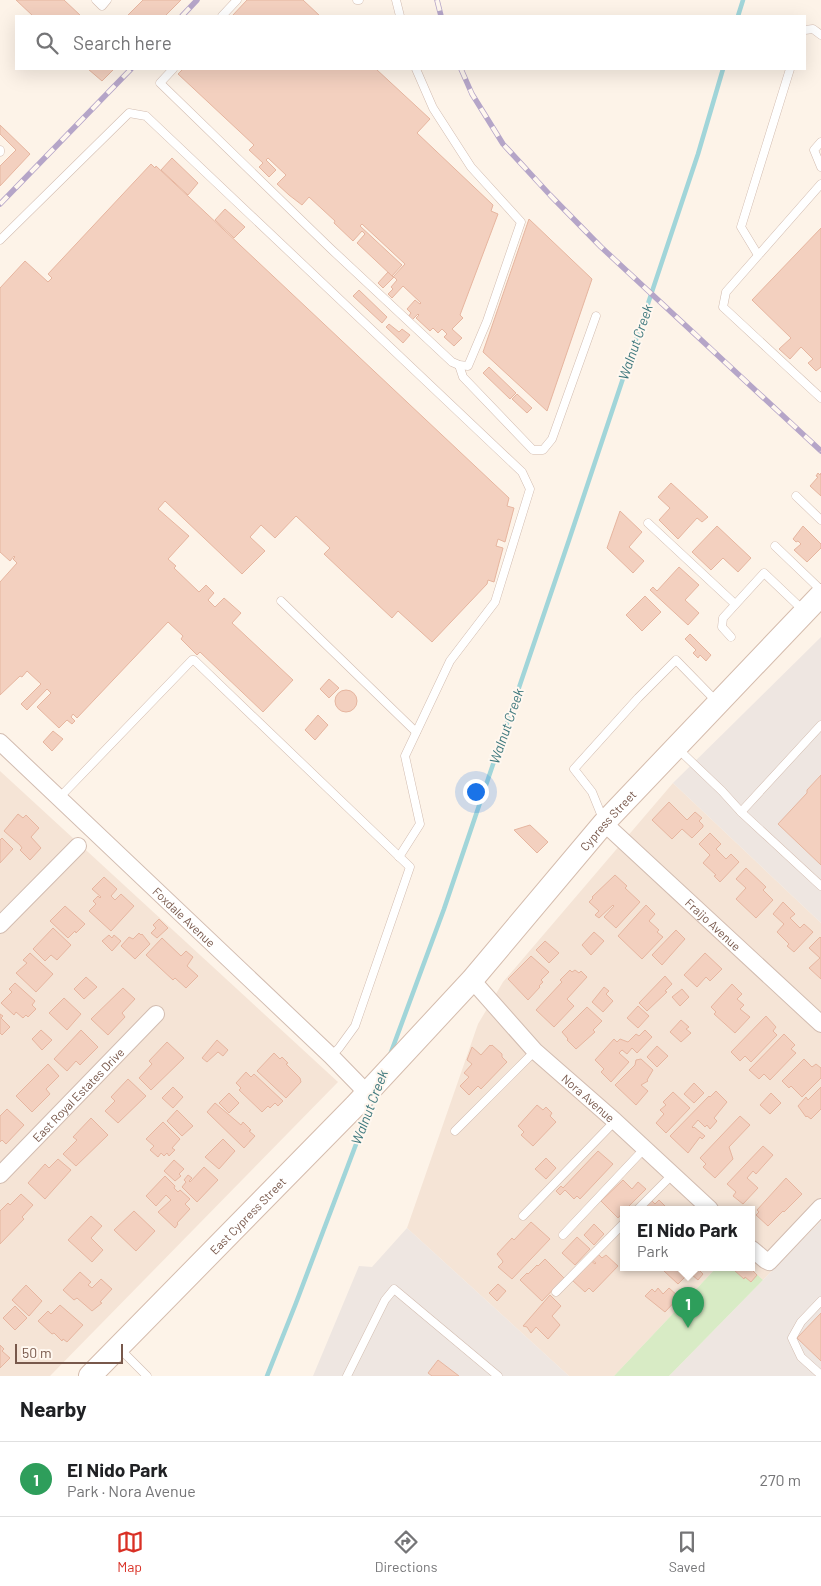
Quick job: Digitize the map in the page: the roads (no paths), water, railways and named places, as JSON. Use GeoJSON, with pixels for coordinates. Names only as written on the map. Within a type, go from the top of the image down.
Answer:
{"type":"FeatureCollection","features":[{"type":"Feature","properties":{"kind":"street","name":"Cypress Street"},"geometry":{"type":"LineString","coordinates":[[404,1054],[472,980],[604,823],[821,595]]}},
{"type":"Feature","properties":{"kind":"street","name":"Foxdale Avenue"},"geometry":{"type":"LineString","coordinates":[[0,742],[331,1056],[344,1070],[362,1096]]}},
{"type":"Feature","properties":{"kind":"street","name":"Fraijo Avenue"},"geometry":{"type":"LineString","coordinates":[[604,823],[821,1024]]}},
{"type":"Feature","properties":{"kind":"street"},"geometry":{"type":"LineString","coordinates":[[0,925],[78,846]]}},
{"type":"Feature","properties":{"kind":"street","name":"Nora Avenue"},"geometry":{"type":"LineString","coordinates":[[472,980],[535,1051],[707,1206]]}},
{"type":"Feature","properties":{"kind":"street","name":"East Royal Estates Drive"},"geometry":{"type":"LineString","coordinates":[[0,1175],[156,1014]]}},
{"type":"Feature","properties":{"kind":"street","name":"East Cypress Street"},"geometry":{"type":"LineString","coordinates":[[90,1376],[404,1054]]}},
{"type":"Feature","properties":{"kind":"street"},"geometry":{"type":"LineString","coordinates":[[755,1251],[769,1262],[821,1207]]}},
{"type":"Feature","properties":{"kind":"lane"},"geometry":{"type":"LineString","coordinates":[[96,0],[102,6],[107,0]]}},
{"type":"Feature","properties":{"kind":"lane"},"geometry":{"type":"LineString","coordinates":[[223,15],[238,0]]}},
{"type":"Feature","properties":{"kind":"lane"},"geometry":{"type":"LineString","coordinates":[[396,0],[400,15]]}},
{"type":"Feature","properties":{"kind":"lane"},"geometry":{"type":"LineString","coordinates":[[806,30],[814,29],[821,35]]}},
{"type":"Feature","properties":{"kind":"lane"},"geometry":{"type":"LineString","coordinates":[[172,70],[160,83],[330,248],[452,362],[468,366],[487,321],[521,222],[471,167],[433,108],[416,70]]}},
{"type":"Feature","properties":{"kind":"lane"},"geometry":{"type":"LineString","coordinates":[[758,255],[741,228],[790,70]]}},
{"type":"Feature","properties":{"kind":"lane"},"geometry":{"type":"LineString","coordinates":[[0,240],[129,113],[146,116],[522,472],[530,489],[495,602],[450,660],[405,756],[420,824],[398,857]]}},
{"type":"Feature","properties":{"kind":"lane"},"geometry":{"type":"LineString","coordinates":[[821,142],[814,150],[821,167]]}},
{"type":"Feature","properties":{"kind":"lane"},"geometry":{"type":"LineString","coordinates":[[821,184],[726,292],[723,307],[821,398]]}},
{"type":"Feature","properties":{"kind":"lane"},"geometry":{"type":"LineString","coordinates":[[459,365],[463,377],[533,450],[543,450],[552,439],[596,316]]}},
{"type":"Feature","properties":{"kind":"lane"},"geometry":{"type":"LineString","coordinates":[[796,496],[821,520]]}},
{"type":"Feature","properties":{"kind":"lane"},"geometry":{"type":"LineString","coordinates":[[648,523],[735,604]]}},
{"type":"Feature","properties":{"kind":"lane"},"geometry":{"type":"LineString","coordinates":[[775,546],[821,590]]}},
{"type":"Feature","properties":{"kind":"lane"},"geometry":{"type":"LineString","coordinates":[[731,637],[722,627],[722,618],[764,573],[805,612]]}},
{"type":"Feature","properties":{"kind":"lane"},"geometry":{"type":"LineString","coordinates":[[281,601],[416,732]]}},
{"type":"Feature","properties":{"kind":"lane"},"geometry":{"type":"LineString","coordinates":[[59,798],[193,660],[410,867],[355,1026],[331,1056]]}},
{"type":"Feature","properties":{"kind":"lane"},"geometry":{"type":"LineString","coordinates":[[604,823],[592,792],[574,769],[638,698],[676,660],[719,703]]}},
{"type":"Feature","properties":{"kind":"lane"},"geometry":{"type":"LineString","coordinates":[[741,812],[821,726]]}},
{"type":"Feature","properties":{"kind":"lane"},"geometry":{"type":"LineString","coordinates":[[677,747],[722,790],[741,812],[821,886]]}},
{"type":"Feature","properties":{"kind":"lane"},"geometry":{"type":"LineString","coordinates":[[455,1131],[535,1051]]}},
{"type":"Feature","properties":{"kind":"lane"},"geometry":{"type":"LineString","coordinates":[[523,1216],[615,1122]]}},
{"type":"Feature","properties":{"kind":"lane"},"geometry":{"type":"LineString","coordinates":[[563,1235],[644,1149]]}},
{"type":"Feature","properties":{"kind":"lane"},"geometry":{"type":"LineString","coordinates":[[641,1206],[672,1174]]}},
{"type":"Feature","properties":{"kind":"lane"},"geometry":{"type":"LineString","coordinates":[[556,1292],[620,1227]]}},
{"type":"Feature","properties":{"kind":"lane"},"geometry":{"type":"LineString","coordinates":[[347,1376],[386,1300],[394,1289],[498,1376]]}},
{"type":"Feature","properties":{"kind":"lane"},"geometry":{"type":"LineString","coordinates":[[821,1301],[801,1322],[792,1338],[801,1357],[821,1375]]}},
{"type":"Feature","properties":{"kind":"lane"},"geometry":{"type":"LineString","coordinates":[[119,1347],[147,1376]]}},
{"type":"Feature","properties":{"kind":"waterway","name":"Walnut Creek"},"geometry":{"type":"LineString","coordinates":[[738,15],[743,0]]}},
{"type":"Feature","properties":{"kind":"waterway","name":"Walnut Creek"},"geometry":{"type":"LineString","coordinates":[[390,1055],[444,909],[569,540],[698,154],[723,70]]}},
{"type":"Feature","properties":{"kind":"waterway","name":"Walnut Creek"},"geometry":{"type":"LineString","coordinates":[[267,1376],[372,1102]]}},
{"type":"Feature","properties":{"kind":"railway"},"geometry":{"type":"LineString","coordinates":[[183,15],[197,0]]}},
{"type":"Feature","properties":{"kind":"railway"},"geometry":{"type":"LineString","coordinates":[[437,0],[441,15]]}},
{"type":"Feature","properties":{"kind":"railway"},"geometry":{"type":"LineString","coordinates":[[0,204],[130,70]]}},
{"type":"Feature","properties":{"kind":"railway"},"geometry":{"type":"LineString","coordinates":[[461,70],[472,94],[503,144],[550,195],[601,247],[821,451]]}},
{"type":"Feature","properties":{"kind":"place","name":"El Nido Park"},"geometry":{"type":"Point","coordinates":[688,1328]}}]}
